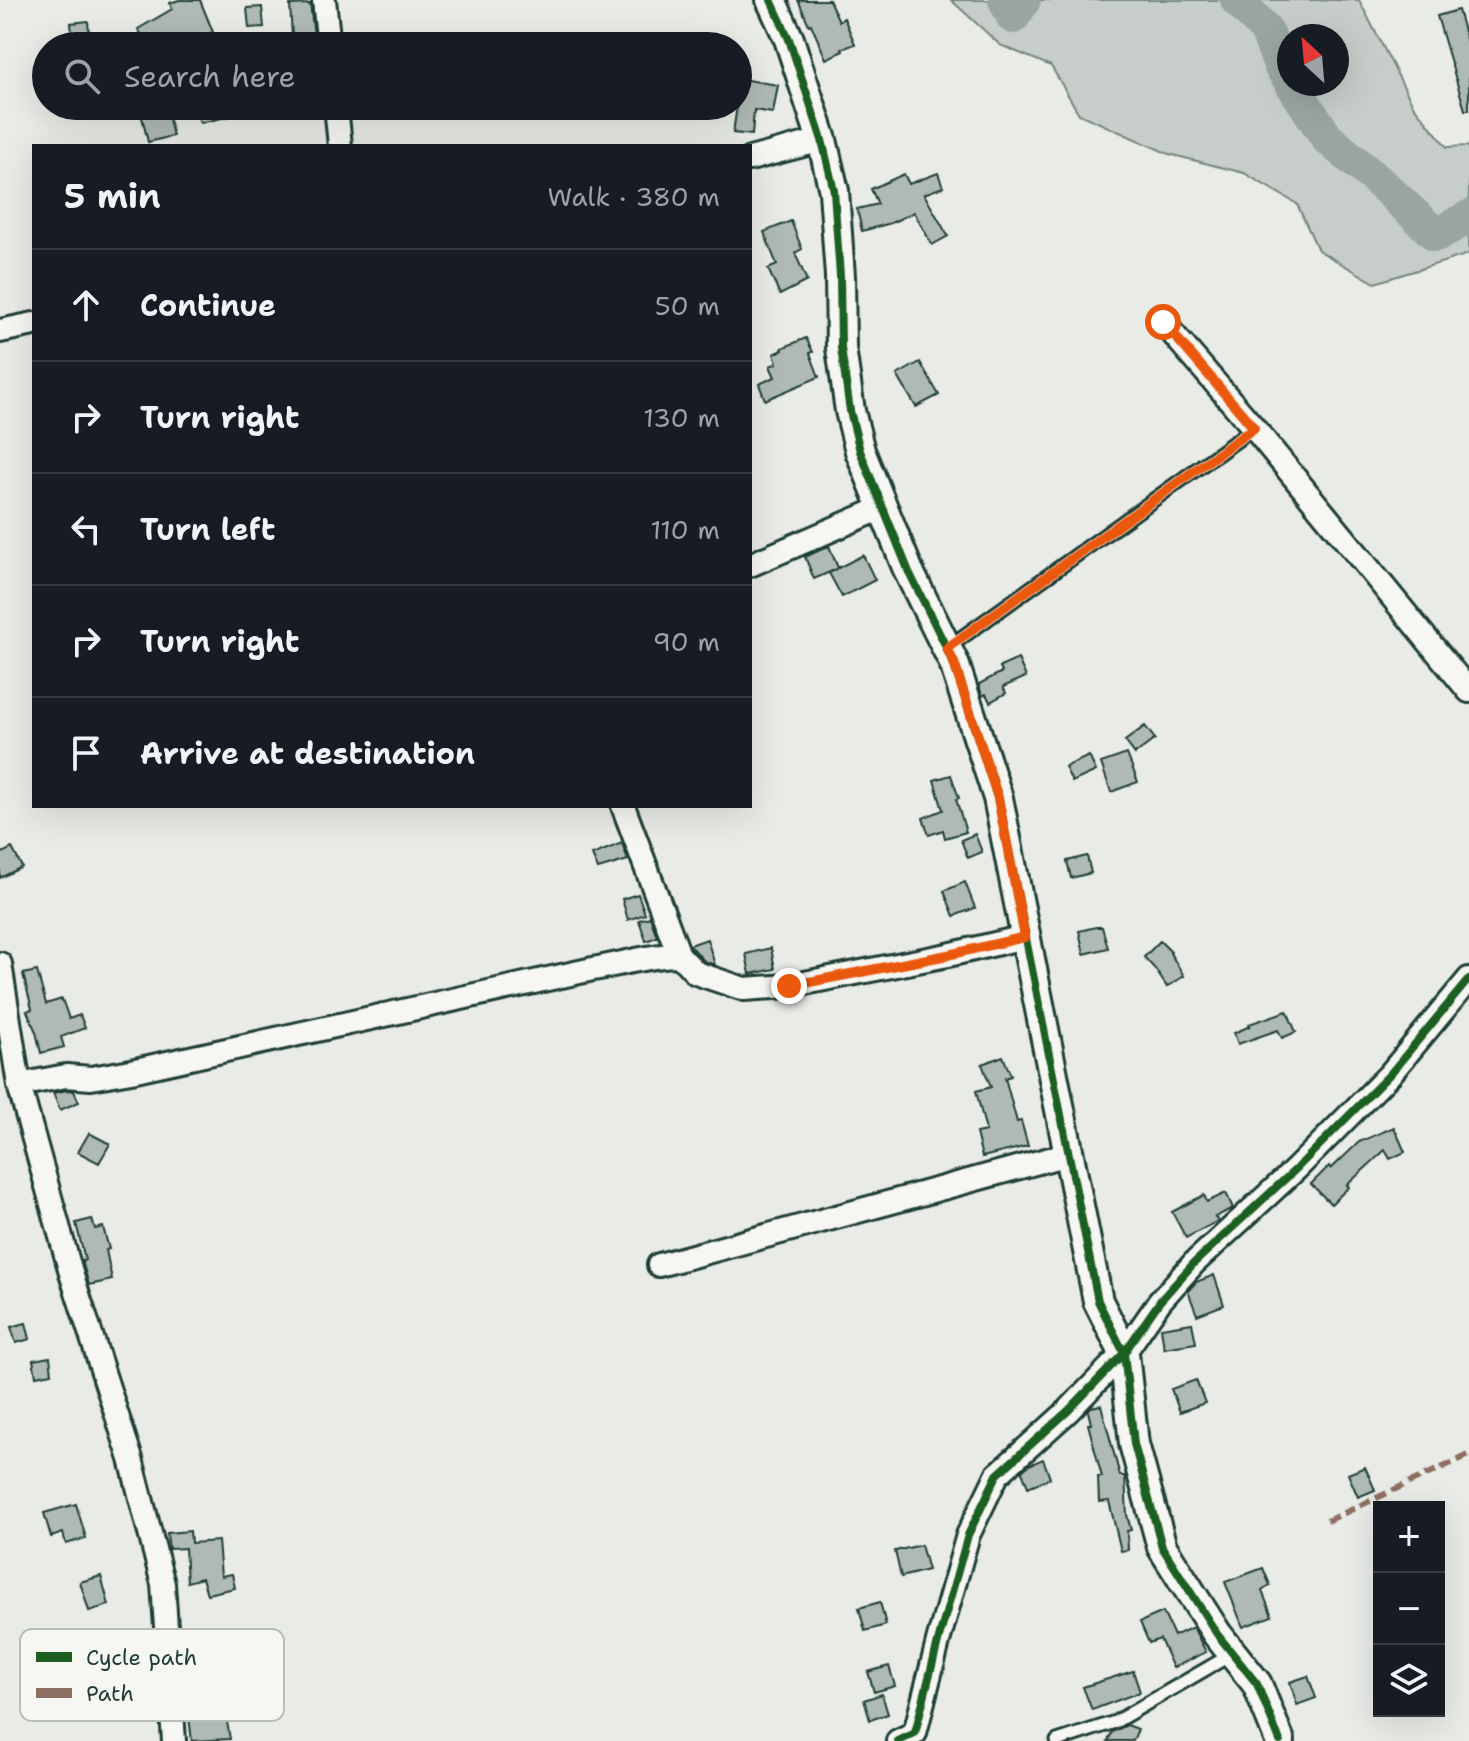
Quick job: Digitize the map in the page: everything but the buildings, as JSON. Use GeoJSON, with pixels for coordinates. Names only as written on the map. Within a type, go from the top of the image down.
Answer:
{"type":"FeatureCollection","features":[{"type":"Feature","properties":{"kind":"street"},"geometry":{"type":"LineString","coordinates":[[324,0],[327,32]]}},
{"type":"Feature","properties":{"kind":"street"},"geometry":{"type":"LineString","coordinates":[[771,0],[789,39],[822,140],[834,191],[841,348],[850,411],[860,451],[909,572],[954,663],[998,798],[1098,1301],[1124,1353],[1134,1444],[1162,1547],[1217,1634],[1257,1684],[1280,1741]]}},
{"type":"Feature","properties":{"kind":"street"},"geometry":{"type":"LineString","coordinates":[[337,120],[340,144]]}},
{"type":"Feature","properties":{"kind":"street"},"geometry":{"type":"LineString","coordinates":[[752,158],[822,140]]}},
{"type":"Feature","properties":{"kind":"street"},"geometry":{"type":"LineString","coordinates":[[1163,322],[1469,691]]}},
{"type":"Feature","properties":{"kind":"street"},"geometry":{"type":"LineString","coordinates":[[0,331],[32,324]]}},
{"type":"Feature","properties":{"kind":"street"},"geometry":{"type":"LineString","coordinates":[[752,564],[882,508]]}},
{"type":"Feature","properties":{"kind":"street"},"geometry":{"type":"LineString","coordinates":[[624,808],[679,955],[696,973],[744,989],[789,986],[1025,937]]}},
{"type":"Feature","properties":{"kind":"street"},"geometry":{"type":"LineString","coordinates":[[19,1085],[66,1076],[91,1078],[131,1071],[658,955],[679,955]]}},
{"type":"Feature","properties":{"kind":"street"},"geometry":{"type":"LineString","coordinates":[[0,964],[19,1085],[71,1273],[131,1459],[163,1584],[166,1629]]}},
{"type":"Feature","properties":{"kind":"street"},"geometry":{"type":"LineString","coordinates":[[898,1741],[915,1733],[968,1535],[997,1475],[1068,1411],[1124,1353],[1160,1301],[1194,1263],[1296,1169],[1390,1074],[1469,979]]}},
{"type":"Feature","properties":{"kind":"street"},"geometry":{"type":"LineString","coordinates":[[659,1265],[1068,1154]]}},
{"type":"Feature","properties":{"kind":"street"},"geometry":{"type":"LineString","coordinates":[[173,1721],[174,1741]]}},
{"type":"Feature","properties":{"kind":"lane"},"geometry":{"type":"LineString","coordinates":[[947,648],[1254,428]]}},
{"type":"Feature","properties":{"kind":"lane"},"geometry":{"type":"LineString","coordinates":[[1057,1741],[1115,1722],[1232,1654]]}},
{"type":"Feature","properties":{"kind":"shaded area"},"geometry":{"type":"Polygon","coordinates":[[[951,0],[1359,0],[1413,105],[1447,147],[1469,146],[1469,254],[1375,283],[1318,250],[1297,204],[1244,173],[1169,154],[1079,114],[1051,66],[1000,45],[951,0]]]}},
{"type":"Feature","properties":{"kind":"waterway"},"geometry":{"type":"LineString","coordinates":[[1005,0],[1013,17],[1024,0]]}},
{"type":"Feature","properties":{"kind":"waterway"},"geometry":{"type":"LineString","coordinates":[[1237,0],[1266,30],[1277,57]]}},
{"type":"Feature","properties":{"kind":"waterway"},"geometry":{"type":"LineString","coordinates":[[1300,96],[1327,138],[1436,235],[1469,217]]}},
{"type":"Feature","properties":{"kind":"marked path"},"geometry":{"type":"LineString","coordinates":[[1327,1521],[1469,1455]]}},
{"type":"Feature","properties":{"kind":"cycle path"},"geometry":{"type":"LineString","coordinates":[[771,0],[789,39],[822,140],[834,191],[841,348],[850,411],[860,451],[909,572],[954,663],[998,798],[1098,1301],[1124,1353],[1134,1444],[1162,1547],[1217,1634],[1257,1684],[1280,1741]]}},
{"type":"Feature","properties":{"kind":"cycle path"},"geometry":{"type":"LineString","coordinates":[[898,1741],[915,1733],[968,1535],[997,1475],[1068,1411],[1124,1353],[1160,1301],[1194,1263],[1296,1169],[1390,1074],[1469,979]]}},
{"type":"Feature","properties":{"kind":"route"},"geometry":{"type":"LineString","coordinates":[[789,986],[1025,937],[998,798],[947,648],[1254,428],[1163,322]]}}]}
